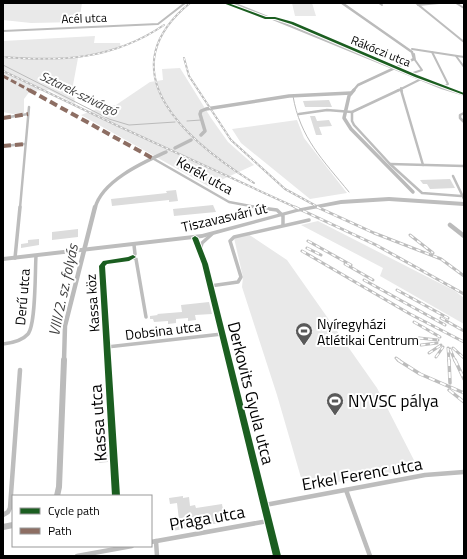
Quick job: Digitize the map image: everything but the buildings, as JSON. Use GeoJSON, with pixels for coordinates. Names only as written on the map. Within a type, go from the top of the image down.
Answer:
{"type":"FeatureCollection","features":[{"type":"Feature","properties":{"kind":"main road","name":"Rákóczi utca"},"geometry":{"type":"LineString","coordinates":[[233,3],[464,96]]}},
{"type":"Feature","properties":{"kind":"main road","name":"Tiszavasvári út"},"geometry":{"type":"LineString","coordinates":[[3,259],[195,238],[327,205],[376,199],[464,204]]}},
{"type":"Feature","properties":{"kind":"street","name":"Acél utca"},"geometry":{"type":"LineString","coordinates":[[3,30],[158,24],[185,3]]}},
{"type":"Feature","properties":{"kind":"street"},"geometry":{"type":"LineString","coordinates":[[417,4],[439,3]]}},
{"type":"Feature","properties":{"kind":"street"},"geometry":{"type":"LineString","coordinates":[[456,3],[464,8]]}},
{"type":"Feature","properties":{"kind":"street"},"geometry":{"type":"LineString","coordinates":[[417,4],[464,42]]}},
{"type":"Feature","properties":{"kind":"street"},"geometry":{"type":"LineString","coordinates":[[412,49],[464,57]]}},
{"type":"Feature","properties":{"kind":"street"},"geometry":{"type":"LineString","coordinates":[[432,52],[448,84],[442,88]]}},
{"type":"Feature","properties":{"kind":"street"},"geometry":{"type":"LineString","coordinates":[[410,74],[422,70],[414,54]]}},
{"type":"Feature","properties":{"kind":"street"},"geometry":{"type":"LineString","coordinates":[[456,56],[464,67]]}},
{"type":"Feature","properties":{"kind":"street"},"geometry":{"type":"LineString","coordinates":[[299,114],[327,110],[352,112],[421,79]]}},
{"type":"Feature","properties":{"kind":"street"},"geometry":{"type":"LineString","coordinates":[[401,88],[422,165]]}},
{"type":"Feature","properties":{"kind":"street"},"geometry":{"type":"LineString","coordinates":[[15,258],[29,106]]}},
{"type":"Feature","properties":{"kind":"street"},"geometry":{"type":"LineString","coordinates":[[352,112],[352,121],[354,125],[390,164],[422,193],[458,194],[463,199]]}},
{"type":"Feature","properties":{"kind":"street"},"geometry":{"type":"LineString","coordinates":[[464,113],[460,115],[460,118],[464,122]]}},
{"type":"Feature","properties":{"kind":"street"},"geometry":{"type":"LineString","coordinates":[[3,117],[28,114]]}},
{"type":"Feature","properties":{"kind":"street"},"geometry":{"type":"LineString","coordinates":[[3,146],[25,144]]}},
{"type":"Feature","properties":{"kind":"street","name":"Kerék utca"},"geometry":{"type":"LineString","coordinates":[[154,159],[229,202],[277,210],[282,213],[284,218],[283,224]]}},
{"type":"Feature","properties":{"kind":"street"},"geometry":{"type":"LineString","coordinates":[[390,164],[464,166]]}},
{"type":"Feature","properties":{"kind":"street"},"geometry":{"type":"LineString","coordinates":[[453,176],[463,199]]}},
{"type":"Feature","properties":{"kind":"street"},"geometry":{"type":"LineString","coordinates":[[210,286],[240,281],[241,277],[230,241],[234,237],[283,224],[309,220]]}},
{"type":"Feature","properties":{"kind":"street"},"geometry":{"type":"LineString","coordinates":[[200,250],[202,243],[212,234]]}},
{"type":"Feature","properties":{"kind":"street","name":"Derkovits Gyula utca"},"geometry":{"type":"LineString","coordinates":[[195,238],[210,286],[277,556]]}},
{"type":"Feature","properties":{"kind":"street"},"geometry":{"type":"LineString","coordinates":[[134,245],[135,254],[133,257],[136,259],[146,317]]}},
{"type":"Feature","properties":{"kind":"street","name":"Derű utca"},"geometry":{"type":"LineString","coordinates":[[3,344],[21,340],[31,332],[36,256]]}},
{"type":"Feature","properties":{"kind":"street","name":"Kassa köz"},"geometry":{"type":"LineString","coordinates":[[107,347],[102,266],[105,262],[129,259],[133,257]]}},
{"type":"Feature","properties":{"kind":"street","name":"Dobsina utca"},"geometry":{"type":"LineString","coordinates":[[107,347],[222,334]]}},
{"type":"Feature","properties":{"kind":"street","name":"Kassa utca"},"geometry":{"type":"LineString","coordinates":[[107,347],[116,495]]}},
{"type":"Feature","properties":{"kind":"street"},"geometry":{"type":"LineString","coordinates":[[3,516],[10,508],[20,370]]}},
{"type":"Feature","properties":{"kind":"street","name":"Erkel Ferenc utca"},"geometry":{"type":"LineString","coordinates":[[264,505],[425,475],[464,472]]}},
{"type":"Feature","properties":{"kind":"street"},"geometry":{"type":"LineString","coordinates":[[346,490],[370,556]]}},
{"type":"Feature","properties":{"kind":"street","name":"Prága utca"},"geometry":{"type":"LineString","coordinates":[[153,542],[268,521]]}},
{"type":"Feature","properties":{"kind":"street"},"geometry":{"type":"LineString","coordinates":[[153,542],[157,556]]}},
{"type":"Feature","properties":{"kind":"street"},"geometry":{"type":"LineString","coordinates":[[77,556],[120,547]]}},
{"type":"Feature","properties":{"kind":"shaded area"},"geometry":{"type":"Polygon","coordinates":[[[3,3],[82,3],[79,22],[31,23],[3,20],[3,3]]]}},
{"type":"Feature","properties":{"kind":"shaded area"},"geometry":{"type":"Polygon","coordinates":[[[292,3],[312,3],[316,16],[295,16],[292,3]]]}},
{"type":"Feature","properties":{"kind":"shaded area"},"geometry":{"type":"Polygon","coordinates":[[[95,36],[94,43],[120,43],[121,48],[102,54],[78,58],[73,85],[75,104],[49,90],[30,91],[24,99],[24,113],[13,114],[3,112],[3,41],[95,36]]]}},
{"type":"Feature","properties":{"kind":"shaded area"},"geometry":{"type":"Polygon","coordinates":[[[180,68],[211,118],[228,142],[254,165],[208,186],[81,115],[97,109],[116,105],[150,82],[163,80],[162,69],[180,68]]]}},
{"type":"Feature","properties":{"kind":"shaded area"},"geometry":{"type":"Polygon","coordinates":[[[297,120],[304,138],[347,193],[310,199],[241,143],[232,129],[297,120]]]}},
{"type":"Feature","properties":{"kind":"shaded area"},"geometry":{"type":"Polygon","coordinates":[[[318,221],[455,291],[464,298],[464,324],[380,276],[383,268],[301,225],[318,221]]]}},
{"type":"Feature","properties":{"kind":"shaded area","name":"Nyíregyházi Atlétikai Centrum"},"geometry":{"type":"Polygon","coordinates":[[[248,234],[287,260],[377,388],[418,468],[304,488],[277,395],[242,287],[243,277],[234,238],[248,234]]]}},
{"type":"Feature","properties":{"kind":"waterway"},"geometry":{"type":"LineString","coordinates":[[342,3],[412,52],[414,59],[358,85],[353,91]]}},
{"type":"Feature","properties":{"kind":"waterway","name":"Sztarek-szivárgó"},"geometry":{"type":"LineString","coordinates":[[3,65],[109,119],[129,125],[175,122]]}},
{"type":"Feature","properties":{"kind":"waterway"},"geometry":{"type":"LineString","coordinates":[[354,90],[349,96],[344,118],[351,129],[413,192]]}},
{"type":"Feature","properties":{"kind":"waterway","name":"VIII/2. sz. folyás"},"geometry":{"type":"LineString","coordinates":[[201,135],[205,131],[200,114],[201,111],[206,109],[289,96],[351,93]]}},
{"type":"Feature","properties":{"kind":"waterway"},"geometry":{"type":"LineString","coordinates":[[293,96],[296,111],[307,136],[322,159],[349,192]]}},
{"type":"Feature","properties":{"kind":"waterway","name":"Sztarek-szivárgó"},"geometry":{"type":"LineString","coordinates":[[187,121],[201,120]]}},
{"type":"Feature","properties":{"kind":"waterway","name":"VIII/2. sz. folyás"},"geometry":{"type":"LineString","coordinates":[[175,148],[191,140]]}},
{"type":"Feature","properties":{"kind":"waterway","name":"VIII/2. sz. folyás"},"geometry":{"type":"LineString","coordinates":[[95,208],[99,198],[114,181],[135,167],[166,152]]}},
{"type":"Feature","properties":{"kind":"waterway","name":"VIII/2. sz. folyás"},"geometry":{"type":"LineString","coordinates":[[64,361],[65,326],[95,207]]}},
{"type":"Feature","properties":{"kind":"waterway"},"geometry":{"type":"LineString","coordinates":[[450,225],[464,236]]}},
{"type":"Feature","properties":{"kind":"waterway","name":"VIII/2. sz. folyás"},"geometry":{"type":"LineString","coordinates":[[57,495],[59,487],[64,360]]}},
{"type":"Feature","properties":{"kind":"waterway","name":"VIII/2. sz. folyás"},"geometry":{"type":"LineString","coordinates":[[3,527],[12,525]]}},
{"type":"Feature","properties":{"kind":"railway"},"geometry":{"type":"LineString","coordinates":[[190,3],[165,29],[155,55],[156,80],[166,104],[183,127],[205,148],[229,167],[254,183]]}},
{"type":"Feature","properties":{"kind":"railway"},"geometry":{"type":"LineString","coordinates":[[3,57],[46,59],[87,56],[126,45],[164,25]]}},
{"type":"Feature","properties":{"kind":"railway"},"geometry":{"type":"LineString","coordinates":[[184,58],[189,76],[231,140],[285,189],[320,208]]}},
{"type":"Feature","properties":{"kind":"railway"},"geometry":{"type":"LineString","coordinates":[[3,71],[118,126],[297,208]]}},
{"type":"Feature","properties":{"kind":"railway"},"geometry":{"type":"LineString","coordinates":[[295,207],[376,245],[464,294]]}},
{"type":"Feature","properties":{"kind":"railway"},"geometry":{"type":"LineString","coordinates":[[317,207],[374,233],[441,259],[464,276]]}},
{"type":"Feature","properties":{"kind":"railway"},"geometry":{"type":"LineString","coordinates":[[410,235],[433,253]]}},
{"type":"Feature","properties":{"kind":"railway"},"geometry":{"type":"LineString","coordinates":[[308,241],[351,265]]}},
{"type":"Feature","properties":{"kind":"railway"},"geometry":{"type":"LineString","coordinates":[[307,248],[321,255]]}},
{"type":"Feature","properties":{"kind":"railway"},"geometry":{"type":"LineString","coordinates":[[302,251],[410,314],[464,342]]}},
{"type":"Feature","properties":{"kind":"railway"},"geometry":{"type":"LineString","coordinates":[[345,264],[373,280]]}},
{"type":"Feature","properties":{"kind":"railway"},"geometry":{"type":"LineString","coordinates":[[364,280],[445,325]]}},
{"type":"Feature","properties":{"kind":"railway"},"geometry":{"type":"LineString","coordinates":[[397,290],[448,318]]}},
{"type":"Feature","properties":{"kind":"railway"},"geometry":{"type":"LineString","coordinates":[[441,318],[464,331]]}},
{"type":"Feature","properties":{"kind":"railway"},"geometry":{"type":"LineString","coordinates":[[414,322],[440,337]]}},
{"type":"Feature","properties":{"kind":"railway"},"geometry":{"type":"LineString","coordinates":[[419,338],[438,340]]}},
{"type":"Feature","properties":{"kind":"railway"},"geometry":{"type":"LineString","coordinates":[[421,345],[437,343]]}},
{"type":"Feature","properties":{"kind":"railway"},"geometry":{"type":"LineString","coordinates":[[429,353],[441,345]]}},
{"type":"Feature","properties":{"kind":"railway"},"geometry":{"type":"LineString","coordinates":[[436,357],[443,347]]}},
{"type":"Feature","properties":{"kind":"railway"},"geometry":{"type":"LineString","coordinates":[[448,348],[449,361]]}},
{"type":"Feature","properties":{"kind":"railway"},"geometry":{"type":"LineString","coordinates":[[453,348],[464,358]]}},
{"type":"Feature","properties":{"kind":"railway"},"geometry":{"type":"LineString","coordinates":[[450,349],[455,361]]}},
{"type":"Feature","properties":{"kind":"railway"},"geometry":{"type":"LineString","coordinates":[[396,358],[400,361]]}},
{"type":"Feature","properties":{"kind":"railway"},"geometry":{"type":"LineString","coordinates":[[398,360],[420,374],[464,393]]}},
{"type":"Feature","properties":{"kind":"railway"},"geometry":{"type":"LineString","coordinates":[[449,360],[450,383]]}},
{"type":"Feature","properties":{"kind":"railway"},"geometry":{"type":"LineString","coordinates":[[455,360],[464,379]]}},
{"type":"Feature","properties":{"kind":"railway"},"geometry":{"type":"LineString","coordinates":[[449,390],[464,402]]}},
{"type":"Feature","properties":{"kind":"marked path"},"geometry":{"type":"LineString","coordinates":[[3,76],[57,104],[154,159]]}},
{"type":"Feature","properties":{"kind":"marked path"},"geometry":{"type":"LineString","coordinates":[[3,118],[28,114]]}},
{"type":"Feature","properties":{"kind":"marked path"},"geometry":{"type":"LineString","coordinates":[[3,146],[25,144]]}},
{"type":"Feature","properties":{"kind":"cycle path"},"geometry":{"type":"LineString","coordinates":[[225,3],[266,18],[275,18],[292,23],[416,76],[464,94]]}},
{"type":"Feature","properties":{"kind":"cycle path"},"geometry":{"type":"LineString","coordinates":[[195,238],[205,264],[277,556]]}},
{"type":"Feature","properties":{"kind":"cycle path"},"geometry":{"type":"LineString","coordinates":[[116,495],[102,266],[105,262],[129,259],[133,257]]}},
{"type":"Feature","properties":{"kind":"place","name":"Nyíregyházi Atlétikai Centrum"},"geometry":{"type":"Point","coordinates":[304,346]}},
{"type":"Feature","properties":{"kind":"place","name":"NYVSC pálya"},"geometry":{"type":"Point","coordinates":[335,416]}}]}
